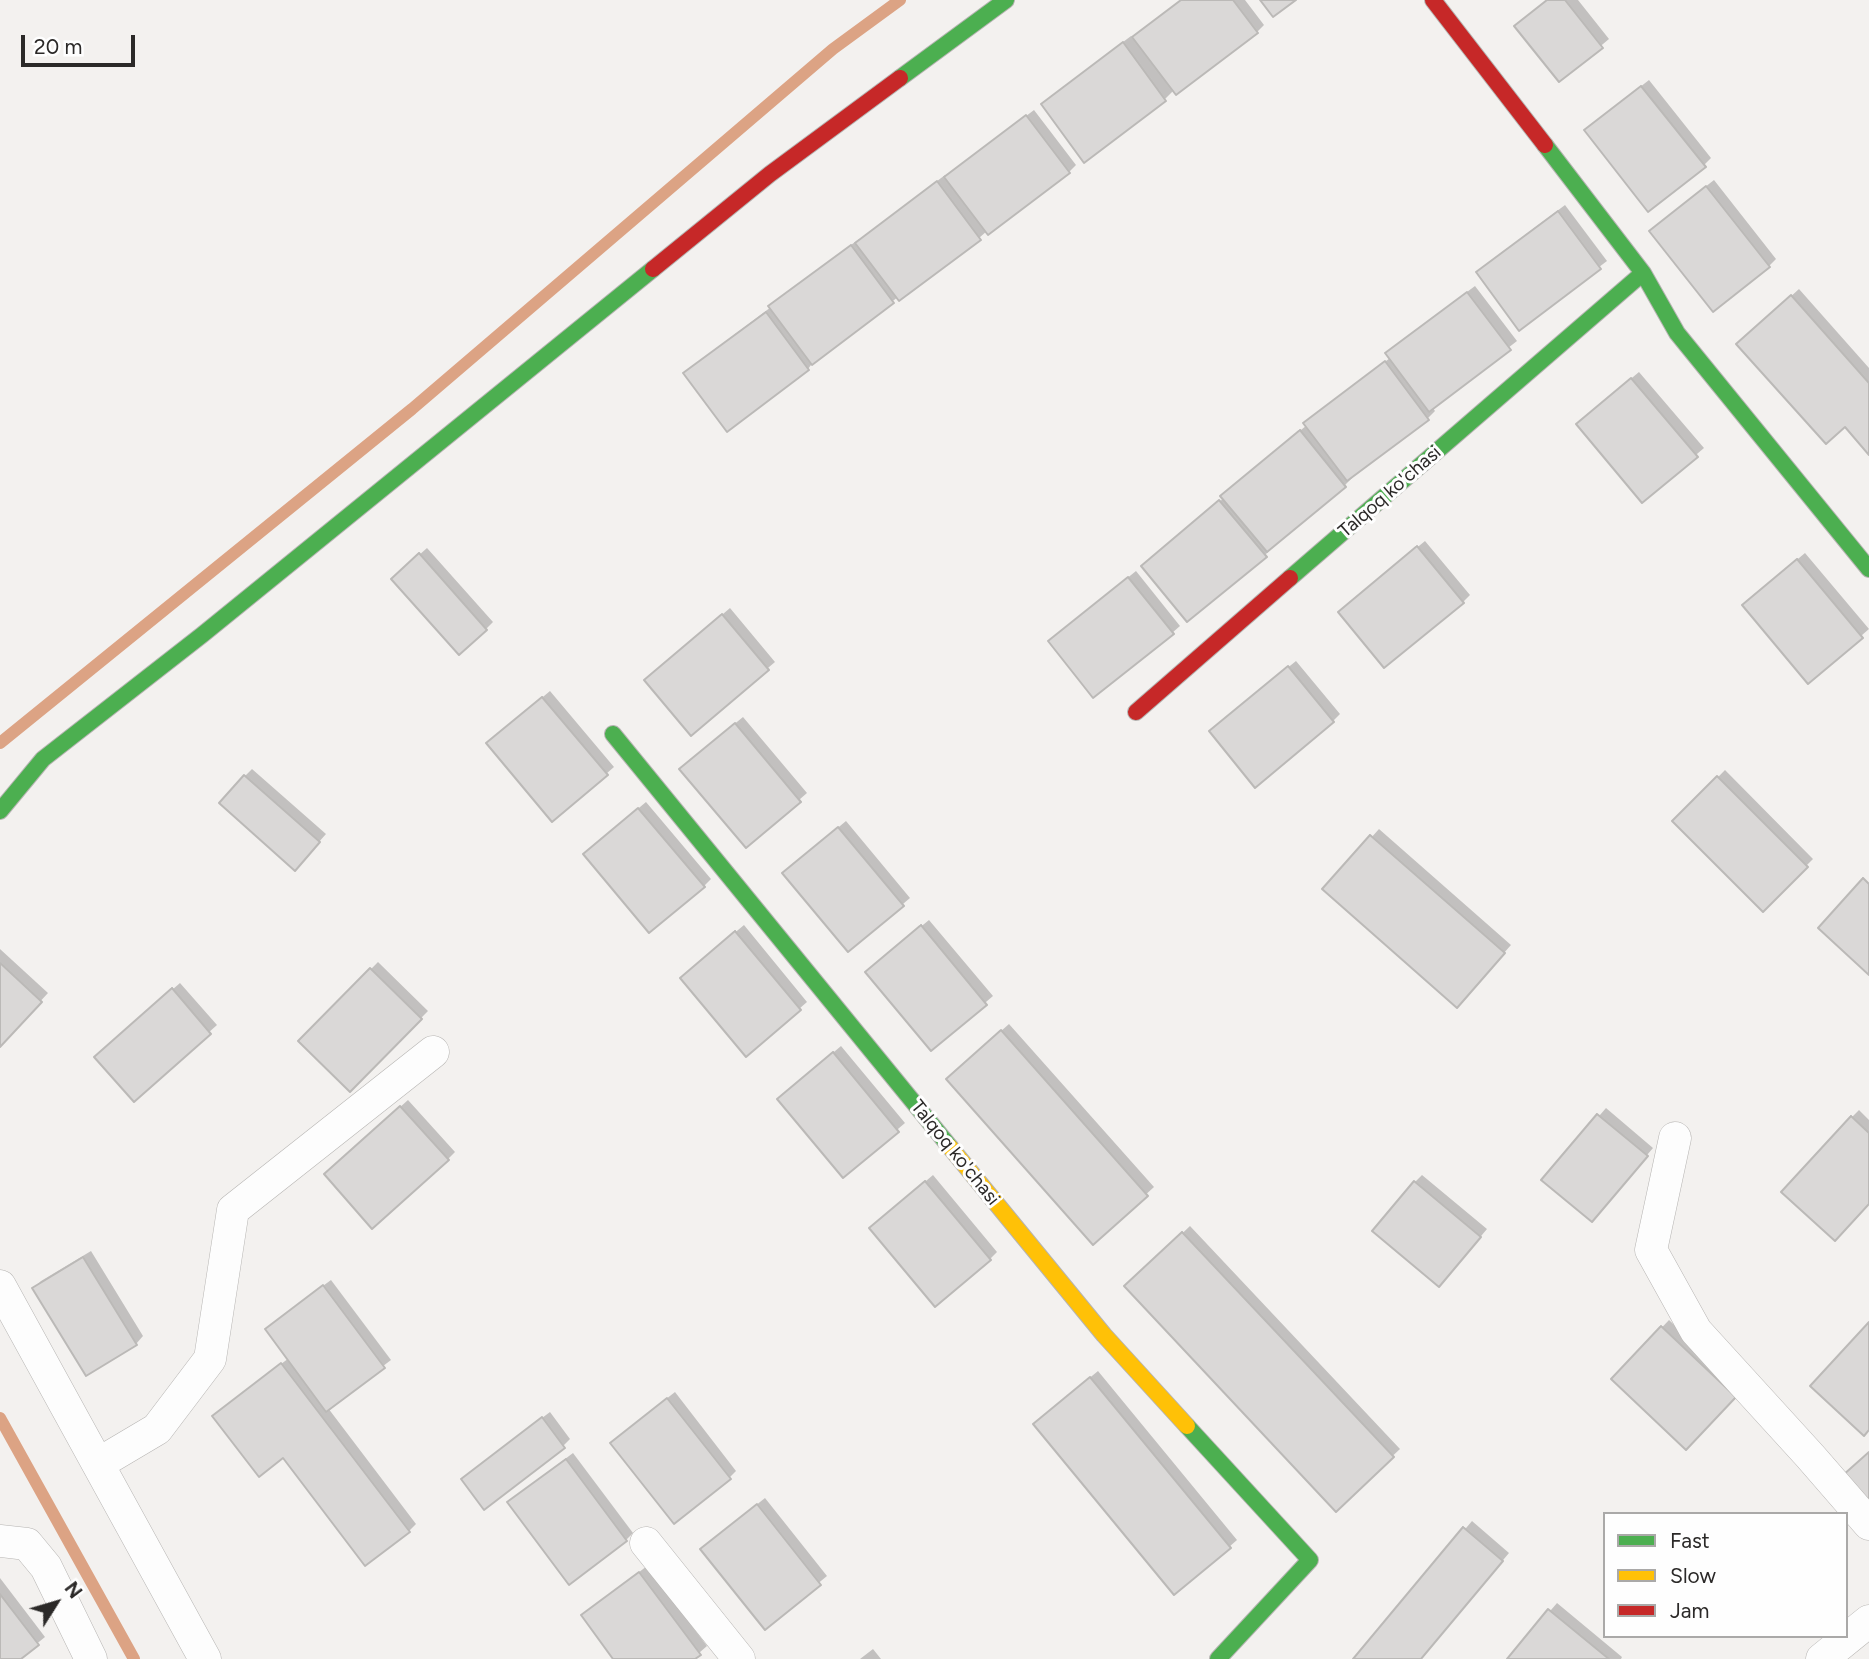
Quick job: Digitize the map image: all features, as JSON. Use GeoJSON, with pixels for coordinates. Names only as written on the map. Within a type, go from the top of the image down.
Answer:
{"type":"FeatureCollection","features":[{"type":"Feature","properties":{"kind":"street"},"geometry":{"type":"LineString","coordinates":[[0,811],[43,760],[223,618],[770,174],[1006,0]]}},
{"type":"Feature","properties":{"kind":"street"},"geometry":{"type":"LineString","coordinates":[[1433,0],[1643,273],[1677,333],[1869,569]]}},
{"type":"Feature","properties":{"kind":"street","name":"Talqoq ko'chasi"},"geometry":{"type":"LineString","coordinates":[[1136,712],[1643,273]]}},
{"type":"Feature","properties":{"kind":"street","name":"Talqoq ko'chasi"},"geometry":{"type":"LineString","coordinates":[[613,734],[1104,1335],[1310,1560],[1218,1659]]}},
{"type":"Feature","properties":{"kind":"street"},"geometry":{"type":"LineString","coordinates":[[98,1464],[157,1429],[211,1359],[233,1210],[433,1052]]}},
{"type":"Feature","properties":{"kind":"street"},"geometry":{"type":"LineString","coordinates":[[1675,1138],[1651,1250],[1696,1331],[1869,1524]]}},
{"type":"Feature","properties":{"kind":"street"},"geometry":{"type":"LineString","coordinates":[[0,1286],[205,1659]]}},
{"type":"Feature","properties":{"kind":"street"},"geometry":{"type":"LineString","coordinates":[[0,1541],[27,1544],[46,1567],[91,1659]]}},
{"type":"Feature","properties":{"kind":"street"},"geometry":{"type":"LineString","coordinates":[[646,1543],[739,1659]]}},
{"type":"Feature","properties":{"kind":"street"},"geometry":{"type":"LineString","coordinates":[[1822,1659],[1869,1621]]}},
{"type":"Feature","properties":{"kind":"building"},"geometry":{"type":"Polygon","coordinates":[[[1181,0],[1233,0],[1258,33],[1176,95],[1132,37],[1181,0]]]}},
{"type":"Feature","properties":{"kind":"building"},"geometry":{"type":"Polygon","coordinates":[[[1260,0],[1296,0],[1273,17],[1260,0]]]}},
{"type":"Feature","properties":{"kind":"building"},"geometry":{"type":"Polygon","coordinates":[[[1547,0],[1565,0],[1603,48],[1559,82],[1514,26],[1547,0]]]}},
{"type":"Feature","properties":{"kind":"building"},"geometry":{"type":"Polygon","coordinates":[[[1123,42],[1166,101],[1084,163],[1041,104],[1123,42]]]}},
{"type":"Feature","properties":{"kind":"building"},"geometry":{"type":"Polygon","coordinates":[[[1641,86],[1706,167],[1648,212],[1584,130],[1641,86]]]}},
{"type":"Feature","properties":{"kind":"building"},"geometry":{"type":"Polygon","coordinates":[[[1026,115],[1070,173],[988,235],[944,177],[1026,115]]]}},
{"type":"Feature","properties":{"kind":"building"},"geometry":{"type":"Polygon","coordinates":[[[937,181],[981,240],[899,301],[855,243],[937,181]]]}},
{"type":"Feature","properties":{"kind":"building"},"geometry":{"type":"Polygon","coordinates":[[[1706,186],[1770,267],[1713,312],[1649,231],[1706,186]]]}},
{"type":"Feature","properties":{"kind":"building"},"geometry":{"type":"Polygon","coordinates":[[[1558,211],[1601,269],[1519,331],[1476,272],[1558,211]]]}},
{"type":"Feature","properties":{"kind":"building"},"geometry":{"type":"Polygon","coordinates":[[[851,245],[894,303],[812,365],[768,306],[851,245]]]}},
{"type":"Feature","properties":{"kind":"building"},"geometry":{"type":"Polygon","coordinates":[[[1467,292],[1511,350],[1429,412],[1385,353],[1467,292]]]}},
{"type":"Feature","properties":{"kind":"building"},"geometry":{"type":"Polygon","coordinates":[[[1791,295],[1869,383],[1869,455],[1845,427],[1826,444],[1736,344],[1791,295]]]}},
{"type":"Feature","properties":{"kind":"building"},"geometry":{"type":"Polygon","coordinates":[[[766,312],[809,370],[727,432],[683,373],[766,312]]]}},
{"type":"Feature","properties":{"kind":"building"},"geometry":{"type":"Polygon","coordinates":[[[1385,361],[1429,420],[1347,481],[1303,423],[1385,361]]]}},
{"type":"Feature","properties":{"kind":"building"},"geometry":{"type":"Polygon","coordinates":[[[1631,378],[1698,457],[1642,503],[1576,424],[1631,378]]]}},
{"type":"Feature","properties":{"kind":"building"},"geometry":{"type":"Polygon","coordinates":[[[1300,430],[1346,487],[1267,552],[1220,496],[1300,430]]]}},
{"type":"Feature","properties":{"kind":"building"},"geometry":{"type":"Polygon","coordinates":[[[1219,500],[1267,557],[1187,622],[1141,566],[1219,500]]]}},
{"type":"Feature","properties":{"kind":"building"},"geometry":{"type":"Polygon","coordinates":[[[1417,546],[1464,603],[1384,668],[1338,612],[1417,546]]]}},
{"type":"Feature","properties":{"kind":"building"},"geometry":{"type":"Polygon","coordinates":[[[419,553],[487,630],[459,655],[391,579],[419,553]]]}},
{"type":"Feature","properties":{"kind":"building"},"geometry":{"type":"Polygon","coordinates":[[[1797,559],[1863,638],[1808,684],[1742,605],[1797,559]]]}},
{"type":"Feature","properties":{"kind":"building"},"geometry":{"type":"Polygon","coordinates":[[[1128,577],[1174,634],[1093,698],[1048,641],[1128,577]]]}},
{"type":"Feature","properties":{"kind":"building"},"geometry":{"type":"Polygon","coordinates":[[[722,614],[769,670],[691,736],[644,680],[722,614]]]}},
{"type":"Feature","properties":{"kind":"building"},"geometry":{"type":"Polygon","coordinates":[[[1288,666],[1334,722],[1255,788],[1209,731],[1288,666]]]}},
{"type":"Feature","properties":{"kind":"building"},"geometry":{"type":"Polygon","coordinates":[[[542,697],[608,775],[552,822],[486,743],[542,697]]]}},
{"type":"Feature","properties":{"kind":"building"},"geometry":{"type":"Polygon","coordinates":[[[735,723],[801,802],[746,848],[679,769],[735,723]]]}},
{"type":"Feature","properties":{"kind":"building"},"geometry":{"type":"Polygon","coordinates":[[[244,775],[320,842],[295,871],[219,803],[244,775]]]}},
{"type":"Feature","properties":{"kind":"building"},"geometry":{"type":"Polygon","coordinates":[[[1717,776],[1808,867],[1763,912],[1672,821],[1717,776]]]}},
{"type":"Feature","properties":{"kind":"building"},"geometry":{"type":"Polygon","coordinates":[[[638,808],[705,887],[649,933],[583,854],[638,808]]]}},
{"type":"Feature","properties":{"kind":"building"},"geometry":{"type":"Polygon","coordinates":[[[838,827],[904,906],[848,952],[782,873],[838,827]]]}},
{"type":"Feature","properties":{"kind":"building"},"geometry":{"type":"Polygon","coordinates":[[[1370,835],[1505,953],[1457,1008],[1322,889],[1370,835]]]}},
{"type":"Feature","properties":{"kind":"building"},"geometry":{"type":"Polygon","coordinates":[[[1863,878],[1869,884],[1869,975],[1818,928],[1863,878]]]}},
{"type":"Feature","properties":{"kind":"building"},"geometry":{"type":"Polygon","coordinates":[[[921,925],[987,1005],[931,1051],[865,972],[921,925]]]}},
{"type":"Feature","properties":{"kind":"building"},"geometry":{"type":"Polygon","coordinates":[[[735,931],[801,1010],[746,1057],[680,978],[735,931]]]}},
{"type":"Feature","properties":{"kind":"building"},"geometry":{"type":"Polygon","coordinates":[[[0,963],[42,1002],[0,1047],[0,963]]]}},
{"type":"Feature","properties":{"kind":"building"},"geometry":{"type":"Polygon","coordinates":[[[370,968],[422,1019],[350,1092],[298,1041],[370,968]]]}},
{"type":"Feature","properties":{"kind":"building"},"geometry":{"type":"Polygon","coordinates":[[[172,988],[211,1034],[134,1102],[94,1057],[172,988]]]}},
{"type":"Feature","properties":{"kind":"building"},"geometry":{"type":"Polygon","coordinates":[[[1001,1030],[1148,1196],[1093,1245],[946,1079],[1001,1030]]]}},
{"type":"Feature","properties":{"kind":"building"},"geometry":{"type":"Polygon","coordinates":[[[833,1052],[899,1132],[843,1178],[777,1099],[833,1052]]]}},
{"type":"Feature","properties":{"kind":"building"},"geometry":{"type":"Polygon","coordinates":[[[400,1106],[449,1160],[372,1229],[324,1174],[400,1106]]]}},
{"type":"Feature","properties":{"kind":"building"},"geometry":{"type":"Polygon","coordinates":[[[1597,1114],[1648,1156],[1592,1222],[1541,1180],[1597,1114]]]}},
{"type":"Feature","properties":{"kind":"building"},"geometry":{"type":"Polygon","coordinates":[[[1851,1116],[1869,1133],[1869,1204],[1835,1241],[1781,1192],[1851,1116]]]}},
{"type":"Feature","properties":{"kind":"building"},"geometry":{"type":"Polygon","coordinates":[[[925,1181],[991,1260],[935,1307],[869,1228],[925,1181]]]}},
{"type":"Feature","properties":{"kind":"building"},"geometry":{"type":"Polygon","coordinates":[[[1414,1181],[1481,1237],[1439,1287],[1372,1231],[1414,1181]]]}},
{"type":"Feature","properties":{"kind":"building"},"geometry":{"type":"Polygon","coordinates":[[[1182,1232],[1394,1457],[1336,1512],[1124,1286],[1182,1232]]]}},
{"type":"Feature","properties":{"kind":"building"},"geometry":{"type":"Polygon","coordinates":[[[83,1257],[137,1345],[86,1376],[32,1288],[83,1257]]]}},
{"type":"Feature","properties":{"kind":"building"},"geometry":{"type":"Polygon","coordinates":[[[323,1285],[385,1368],[326,1412],[265,1329],[323,1285]]]}},
{"type":"Feature","properties":{"kind":"building"},"geometry":{"type":"Polygon","coordinates":[[[1869,1322],[1869,1430],[1864,1436],[1810,1386],[1869,1322]]]}},
{"type":"Feature","properties":{"kind":"building"},"geometry":{"type":"Polygon","coordinates":[[[1661,1326],[1736,1397],[1686,1450],[1611,1379],[1661,1326]]]}},
{"type":"Feature","properties":{"kind":"building"},"geometry":{"type":"Polygon","coordinates":[[[281,1363],[410,1532],[365,1566],[283,1458],[259,1477],[212,1416],[281,1363]]]}},
{"type":"Feature","properties":{"kind":"building"},"geometry":{"type":"Polygon","coordinates":[[[1090,1377],[1231,1548],[1174,1595],[1033,1424],[1090,1377]]]}},
{"type":"Feature","properties":{"kind":"building"},"geometry":{"type":"Polygon","coordinates":[[[667,1398],[731,1479],[674,1524],[610,1443],[667,1398]]]}},
{"type":"Feature","properties":{"kind":"building"},"geometry":{"type":"Polygon","coordinates":[[[542,1417],[565,1448],[484,1510],[461,1479],[542,1417]]]}},
{"type":"Feature","properties":{"kind":"building"},"geometry":{"type":"Polygon","coordinates":[[[1869,1452],[1869,1507],[1842,1476],[1869,1452]]]}},
{"type":"Feature","properties":{"kind":"building"},"geometry":{"type":"Polygon","coordinates":[[[566,1459],[627,1541],[569,1585],[507,1502],[566,1459]]]}},
{"type":"Feature","properties":{"kind":"building"},"geometry":{"type":"Polygon","coordinates":[[[757,1504],[821,1585],[765,1630],[700,1549],[757,1504]]]}},
{"type":"Feature","properties":{"kind":"building"},"geometry":{"type":"Polygon","coordinates":[[[1463,1527],[1503,1561],[1421,1659],[1353,1659],[1463,1527]]]}},
{"type":"Feature","properties":{"kind":"building"},"geometry":{"type":"Polygon","coordinates":[[[639,1572],[701,1655],[695,1659],[613,1659],[581,1615],[639,1572]]]}},
{"type":"Feature","properties":{"kind":"building"},"geometry":{"type":"Polygon","coordinates":[[[0,1594],[39,1645],[21,1659],[0,1659],[0,1594]]]}},
{"type":"Feature","properties":{"kind":"building"},"geometry":{"type":"Polygon","coordinates":[[[1548,1609],[1609,1659],[1507,1659],[1548,1609]]]}},
{"type":"Feature","properties":{"kind":"waterway"},"geometry":{"type":"LineString","coordinates":[[0,743],[412,409],[833,49],[900,0]]}},
{"type":"Feature","properties":{"kind":"waterway"},"geometry":{"type":"LineString","coordinates":[[0,1418],[134,1659]]}},
{"type":"Feature","properties":{"kind":"traffic: fast"},"geometry":{"type":"LineString","coordinates":[[900,78],[1006,0]]}},
{"type":"Feature","properties":{"kind":"traffic: fast"},"geometry":{"type":"LineString","coordinates":[[1545,145],[1643,273],[1677,333],[1869,569]]}},
{"type":"Feature","properties":{"kind":"traffic: fast"},"geometry":{"type":"LineString","coordinates":[[0,811],[43,759],[202,635],[653,269]]}},
{"type":"Feature","properties":{"kind":"traffic: fast"},"geometry":{"type":"LineString","coordinates":[[1290,578],[1643,273]]}},
{"type":"Feature","properties":{"kind":"traffic: fast"},"geometry":{"type":"LineString","coordinates":[[613,734],[950,1147]]}},
{"type":"Feature","properties":{"kind":"traffic: fast"},"geometry":{"type":"LineString","coordinates":[[1187,1426],[1310,1560],[1218,1659]]}},
{"type":"Feature","properties":{"kind":"traffic: slow"},"geometry":{"type":"LineString","coordinates":[[950,1147],[1104,1335],[1187,1426]]}},
{"type":"Feature","properties":{"kind":"traffic: jam"},"geometry":{"type":"LineString","coordinates":[[1433,0],[1545,145]]}},
{"type":"Feature","properties":{"kind":"traffic: jam"},"geometry":{"type":"LineString","coordinates":[[653,269],[770,174],[900,78]]}},
{"type":"Feature","properties":{"kind":"traffic: jam"},"geometry":{"type":"LineString","coordinates":[[1136,712],[1290,578]]}}]}
